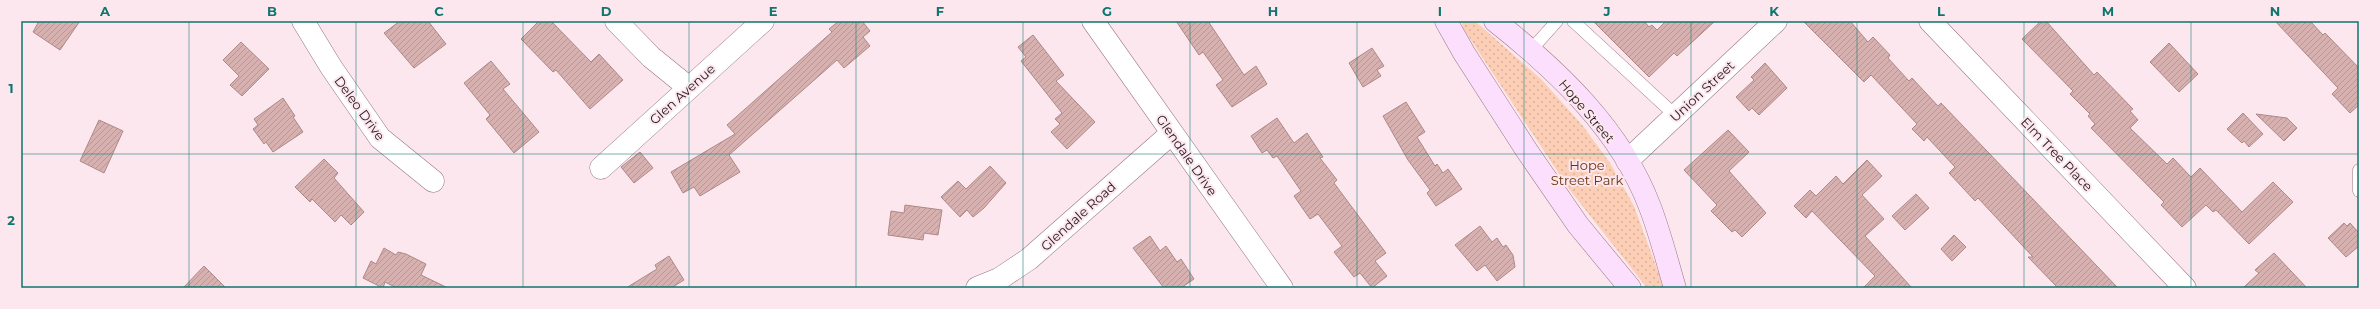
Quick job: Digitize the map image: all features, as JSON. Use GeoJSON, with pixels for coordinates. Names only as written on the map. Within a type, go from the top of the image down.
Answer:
{"type":"FeatureCollection","features":[{"type":"Feature","properties":{"kind":"main road"},"geometry":{"type":"LineString","coordinates":[[1446,21],[1464,53],[1535,163],[1578,224],[1630,288]]}},
{"type":"Feature","properties":{"kind":"main road","name":"Hope Street"},"geometry":{"type":"LineString","coordinates":[[1496,21],[1530,50],[1579,97],[1604,127],[1627,162],[1649,206],[1675,288]]}},
{"type":"Feature","properties":{"kind":"street","name":"Deleo Drive"},"geometry":{"type":"LineString","coordinates":[[303,21],[330,67],[380,138],[433,181]]}},
{"type":"Feature","properties":{"kind":"street"},"geometry":{"type":"LineString","coordinates":[[616,21],[651,57],[688,87]]}},
{"type":"Feature","properties":{"kind":"street","name":"Glen Avenue"},"geometry":{"type":"LineString","coordinates":[[601,168],[688,87],[764,21]]}},
{"type":"Feature","properties":{"kind":"street","name":"Glendale Drive"},"geometry":{"type":"LineString","coordinates":[[1093,21],[1282,288]]}},
{"type":"Feature","properties":{"kind":"street","name":"Union Street"},"geometry":{"type":"LineString","coordinates":[[1627,162],[1776,21]]}},
{"type":"Feature","properties":{"kind":"street","name":"Elm Tree Place"},"geometry":{"type":"LineString","coordinates":[[1930,21],[2185,288]]}},
{"type":"Feature","properties":{"kind":"street","name":"Glendale Road"},"geometry":{"type":"LineString","coordinates":[[977,288],[999,279],[1029,260],[1172,134]]}},
{"type":"Feature","properties":{"kind":"lane"},"geometry":{"type":"LineString","coordinates":[[1530,50],[1557,21]]}},
{"type":"Feature","properties":{"kind":"lane"},"geometry":{"type":"LineString","coordinates":[[1573,21],[1676,116]]}},
{"type":"Feature","properties":{"kind":"lane"},"geometry":{"type":"LineString","coordinates":[[2359,170],[2359,191]]}},
{"type":"Feature","properties":{"kind":"green space","name":"Hope Street Park"},"geometry":{"type":"Polygon","coordinates":[[[1462,21],[1475,21],[1541,79],[1583,126],[1610,163],[1634,206],[1664,288],[1647,288],[1569,189],[1463,28],[1462,21]]]}},
{"type":"Feature","properties":{"kind":"building"},"geometry":{"type":"Polygon","coordinates":[[[39,21],[80,21],[60,50],[33,32],[39,21]]]}},
{"type":"Feature","properties":{"kind":"building"},"geometry":{"type":"Polygon","coordinates":[[[400,21],[428,21],[446,44],[414,68],[384,33],[400,21]]]}},
{"type":"Feature","properties":{"kind":"building"},"geometry":{"type":"Polygon","coordinates":[[[539,21],[551,21],[591,62],[599,54],[623,80],[590,109],[556,70],[553,72],[521,39],[539,21]]]}},
{"type":"Feature","properties":{"kind":"building"},"geometry":{"type":"Polygon","coordinates":[[[839,21],[862,21],[870,31],[863,37],[870,46],[844,68],[837,60],[729,155],[740,172],[700,196],[694,187],[683,193],[671,172],[735,134],[727,125],[832,32],[829,29],[839,21]]]}},
{"type":"Feature","properties":{"kind":"building"},"geometry":{"type":"Polygon","coordinates":[[[1176,21],[1208,21],[1244,75],[1256,66],[1267,84],[1232,107],[1216,85],[1223,80],[1203,52],[1199,55],[1176,21]]]}},
{"type":"Feature","properties":{"kind":"building"},"geometry":{"type":"Polygon","coordinates":[[[1593,21],[1644,21],[1649,27],[1652,25],[1657,30],[1666,21],[1715,21],[1677,56],[1674,53],[1649,77],[1593,21]]]}},
{"type":"Feature","properties":{"kind":"building"},"geometry":{"type":"Polygon","coordinates":[[[1803,21],[1850,21],[1868,42],[1873,37],[1890,55],[1888,58],[1909,81],[1912,78],[1938,106],[1941,103],[2118,288],[2058,288],[2028,257],[2033,257],[1978,198],[1975,201],[1949,173],[1955,167],[1927,137],[1924,141],[1912,129],[1917,124],[1871,75],[1864,82],[1803,21]]]}},
{"type":"Feature","properties":{"kind":"building"},"geometry":{"type":"Polygon","coordinates":[[[2041,21],[2046,21],[2094,75],[2097,72],[2133,109],[2130,111],[2138,120],[2130,128],[2167,164],[2173,158],[2191,177],[2200,168],[2242,212],[2273,182],[2293,202],[2249,244],[2216,210],[2213,212],[2206,205],[2182,227],[2161,205],[2164,202],[2091,128],[2095,124],[2088,116],[2090,114],[2070,94],[2073,91],[2022,39],[2041,21]]]}},
{"type":"Feature","properties":{"kind":"building"},"geometry":{"type":"Polygon","coordinates":[[[2275,21],[2310,21],[2323,35],[2325,33],[2359,68],[2359,105],[2350,113],[2332,94],[2338,88],[2275,21]]]}},
{"type":"Feature","properties":{"kind":"building"},"geometry":{"type":"Polygon","coordinates":[[[1033,35],[1064,75],[1056,81],[1095,122],[1067,149],[1051,132],[1060,124],[1055,119],[1062,113],[1021,61],[1026,57],[1018,47],[1033,35]]]}},
{"type":"Feature","properties":{"kind":"building"},"geometry":{"type":"Polygon","coordinates":[[[241,42],[269,69],[242,96],[230,85],[239,76],[223,60],[241,42]]]}},
{"type":"Feature","properties":{"kind":"building"},"geometry":{"type":"Polygon","coordinates":[[[2169,43],[2198,74],[2179,92],[2150,62],[2169,43]]]}},
{"type":"Feature","properties":{"kind":"building"},"geometry":{"type":"Polygon","coordinates":[[[1372,48],[1384,66],[1377,70],[1381,76],[1363,87],[1349,63],[1372,48]]]}},
{"type":"Feature","properties":{"kind":"building"},"geometry":{"type":"Polygon","coordinates":[[[491,61],[510,84],[503,89],[539,132],[514,153],[486,119],[490,115],[464,83],[491,61]]]}},
{"type":"Feature","properties":{"kind":"building"},"geometry":{"type":"Polygon","coordinates":[[[1765,63],[1787,88],[1759,115],[1752,108],[1749,111],[1736,97],[1754,80],[1751,77],[1765,63]]]}},
{"type":"Feature","properties":{"kind":"building"},"geometry":{"type":"Polygon","coordinates":[[[283,98],[295,116],[293,117],[303,132],[273,152],[266,142],[264,144],[253,129],[258,125],[254,119],[283,98]]]}},
{"type":"Feature","properties":{"kind":"building"},"geometry":{"type":"Polygon","coordinates":[[[1406,102],[1425,132],[1417,137],[1435,166],[1437,164],[1443,173],[1448,169],[1462,189],[1436,206],[1427,193],[1430,190],[1408,160],[1383,116],[1406,102]]]}},
{"type":"Feature","properties":{"kind":"building"},"geometry":{"type":"Polygon","coordinates":[[[2243,113],[2263,134],[2249,147],[2244,141],[2242,143],[2227,129],[2243,113]]]}},
{"type":"Feature","properties":{"kind":"building"},"geometry":{"type":"Polygon","coordinates":[[[2256,114],[2287,118],[2297,128],[2284,141],[2256,114]]]}},
{"type":"Feature","properties":{"kind":"building"},"geometry":{"type":"Polygon","coordinates":[[[1277,118],[1294,143],[1307,133],[1323,157],[1320,158],[1337,180],[1334,183],[1386,253],[1375,261],[1387,276],[1372,288],[1360,273],[1354,277],[1334,252],[1342,246],[1318,214],[1310,219],[1294,196],[1301,191],[1277,156],[1273,158],[1267,150],[1262,153],[1251,136],[1277,118]]]}},
{"type":"Feature","properties":{"kind":"building"},"geometry":{"type":"Polygon","coordinates":[[[99,120],[123,131],[104,173],[80,161],[99,120]]]}},
{"type":"Feature","properties":{"kind":"building"},"geometry":{"type":"Polygon","coordinates":[[[1728,130],[1749,152],[1729,171],[1766,213],[1742,237],[1735,230],[1732,232],[1711,211],[1717,205],[1684,170],[1728,130]]]}},
{"type":"Feature","properties":{"kind":"building"},"geometry":{"type":"Polygon","coordinates":[[[640,152],[653,168],[634,183],[621,167],[640,152]]]}},
{"type":"Feature","properties":{"kind":"building"},"geometry":{"type":"Polygon","coordinates":[[[324,159],[338,173],[334,178],[364,212],[351,225],[341,215],[335,222],[312,199],[310,202],[295,187],[324,159]]]}},
{"type":"Feature","properties":{"kind":"building"},"geometry":{"type":"Polygon","coordinates":[[[1867,160],[1882,176],[1862,195],[1884,219],[1865,236],[1912,288],[1863,288],[1875,276],[1812,211],[1806,218],[1794,206],[1810,190],[1816,196],[1836,176],[1843,184],[1867,160]]]}},
{"type":"Feature","properties":{"kind":"building"},"geometry":{"type":"Polygon","coordinates":[[[990,166],[1006,183],[984,208],[973,217],[967,210],[960,217],[941,197],[958,181],[966,189],[990,166]]]}},
{"type":"Feature","properties":{"kind":"building"},"geometry":{"type":"Polygon","coordinates":[[[1916,194],[1929,208],[1905,230],[1892,216],[1916,194]]]}},
{"type":"Feature","properties":{"kind":"building"},"geometry":{"type":"Polygon","coordinates":[[[905,205],[942,210],[938,235],[924,233],[923,240],[888,235],[891,211],[904,213],[905,205]]]}},
{"type":"Feature","properties":{"kind":"building"},"geometry":{"type":"Polygon","coordinates":[[[2344,223],[2347,226],[2350,223],[2359,233],[2359,246],[2346,257],[2328,238],[2344,223]]]}},
{"type":"Feature","properties":{"kind":"building"},"geometry":{"type":"Polygon","coordinates":[[[1480,226],[1492,242],[1497,238],[1503,247],[1506,245],[1513,255],[1515,267],[1497,281],[1485,265],[1477,271],[1455,245],[1480,226]]]}},
{"type":"Feature","properties":{"kind":"building"},"geometry":{"type":"Polygon","coordinates":[[[1954,235],[1966,247],[1952,261],[1941,249],[1954,235]]]}},
{"type":"Feature","properties":{"kind":"building"},"geometry":{"type":"Polygon","coordinates":[[[1150,236],[1160,251],[1166,246],[1177,262],[1181,259],[1194,279],[1181,288],[1164,288],[1133,248],[1150,236]]]}},
{"type":"Feature","properties":{"kind":"building"},"geometry":{"type":"Polygon","coordinates":[[[384,248],[396,255],[398,252],[406,254],[426,264],[421,275],[448,288],[397,288],[385,282],[383,288],[363,278],[371,261],[376,264],[384,248]]]}},
{"type":"Feature","properties":{"kind":"building"},"geometry":{"type":"Polygon","coordinates":[[[2274,253],[2307,288],[2243,288],[2259,273],[2255,270],[2274,253]]]}},
{"type":"Feature","properties":{"kind":"building"},"geometry":{"type":"Polygon","coordinates":[[[669,256],[684,280],[671,288],[626,288],[657,269],[655,265],[669,256]]]}},
{"type":"Feature","properties":{"kind":"building"},"geometry":{"type":"Polygon","coordinates":[[[204,266],[226,288],[183,288],[204,266]]]}}]}
